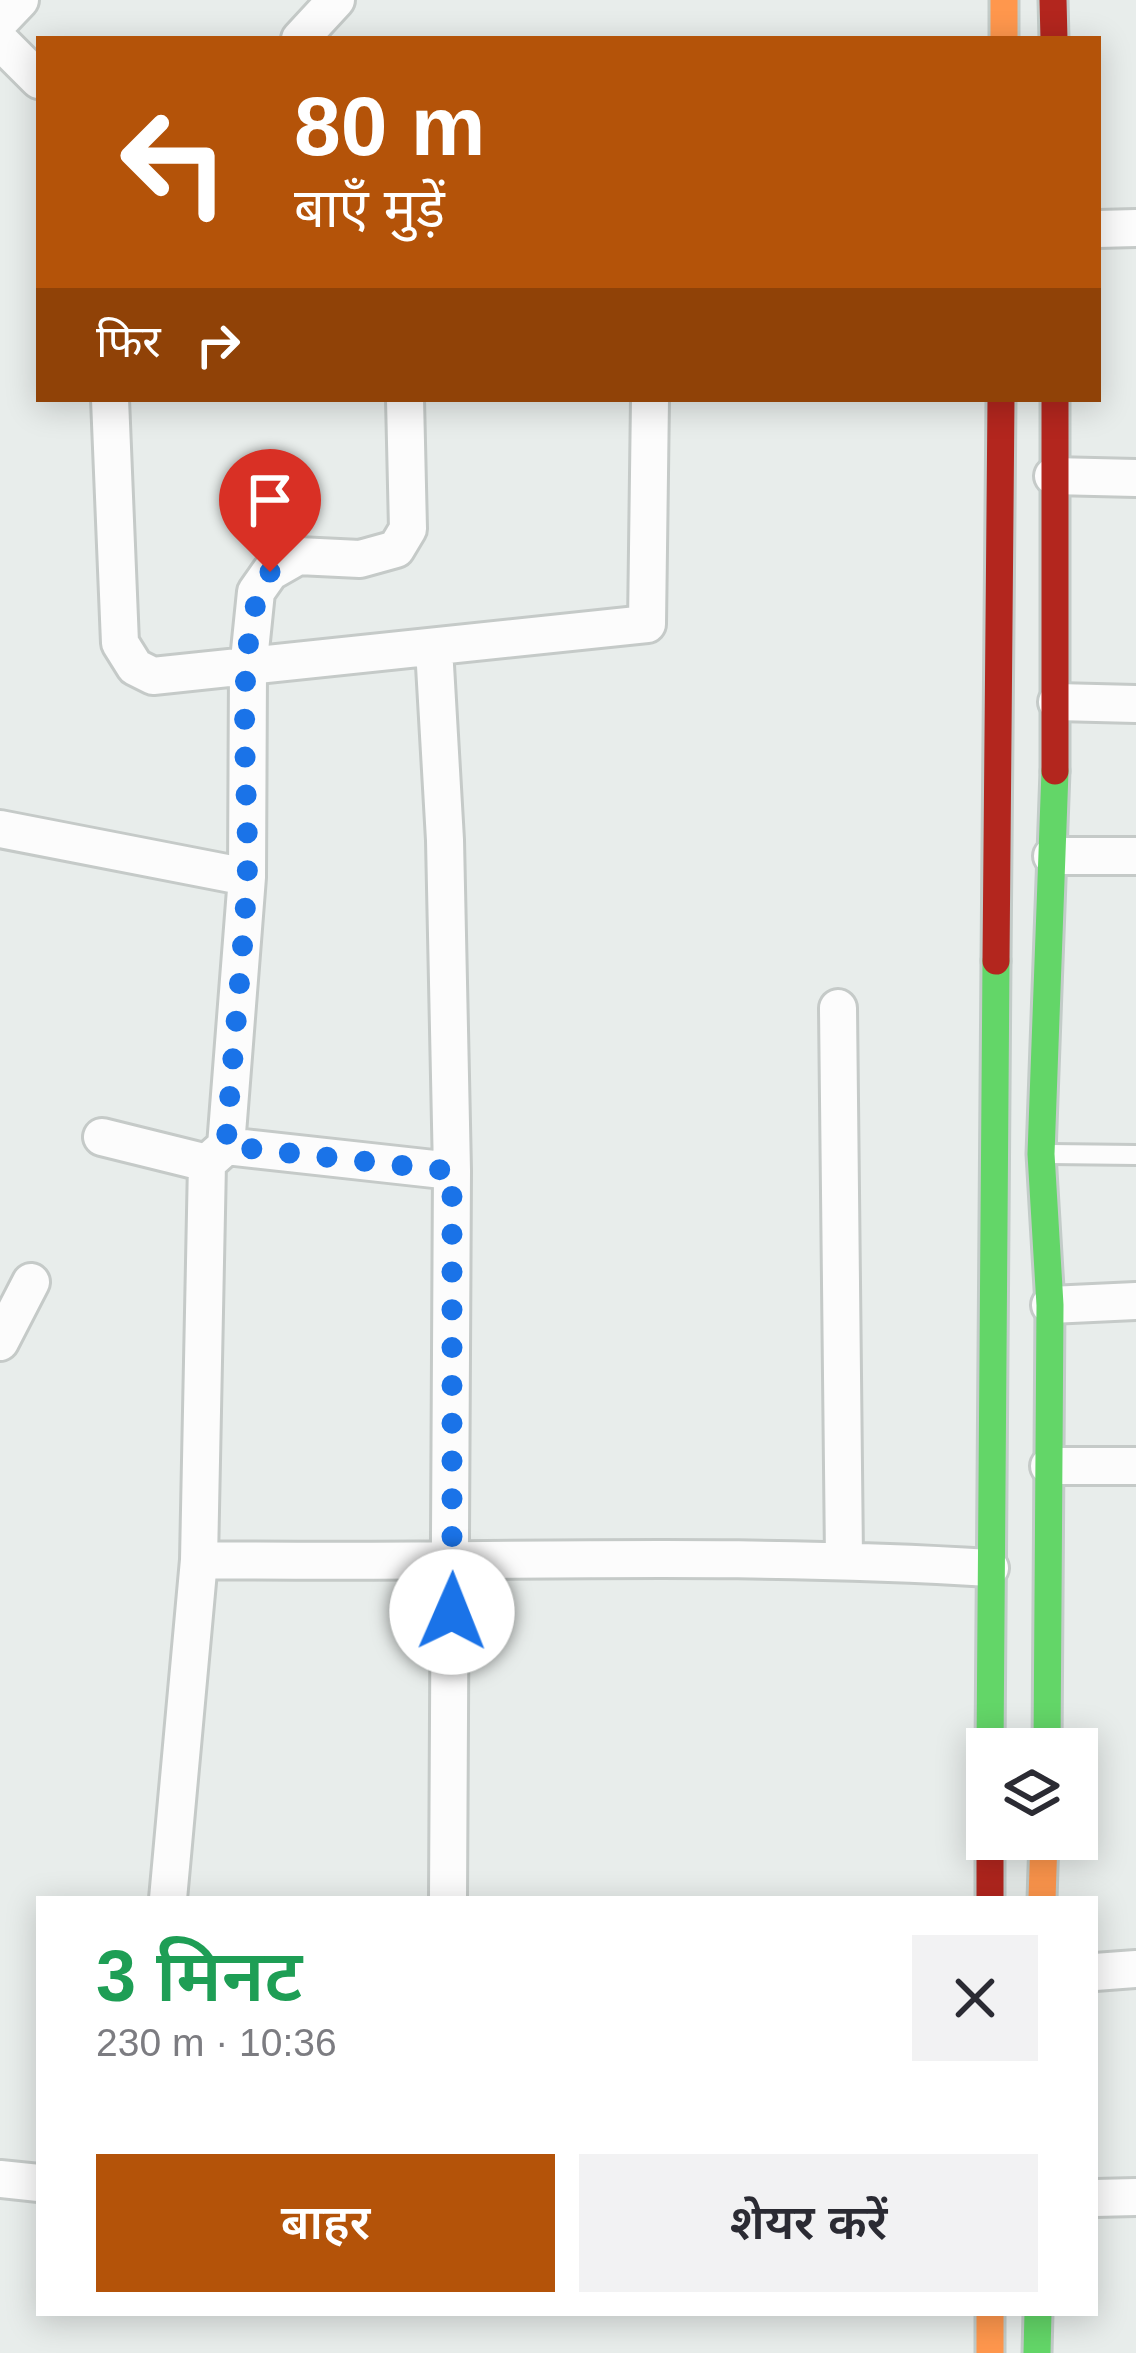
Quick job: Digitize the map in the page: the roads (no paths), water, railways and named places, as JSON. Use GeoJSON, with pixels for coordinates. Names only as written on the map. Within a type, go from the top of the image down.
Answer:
{"type":"FeatureCollection","features":[{"type":"Feature","properties":{"kind":"main road"},"geometry":{"type":"LineString","coordinates":[[1004,0],[1004,36]]}},
{"type":"Feature","properties":{"kind":"main road"},"geometry":{"type":"LineString","coordinates":[[1053,0],[1054,36]]}},
{"type":"Feature","properties":{"kind":"main road"},"geometry":{"type":"LineString","coordinates":[[990,1728],[1001,402]]}},
{"type":"Feature","properties":{"kind":"main road"},"geometry":{"type":"LineString","coordinates":[[1047,1728],[1050,1305],[1041,1154],[1057,702],[1054,402]]}},
{"type":"Feature","properties":{"kind":"main road"},"geometry":{"type":"LineString","coordinates":[[990,1860],[990,1896]]}},
{"type":"Feature","properties":{"kind":"main road"},"geometry":{"type":"LineString","coordinates":[[1042,1896],[1043,1860]]}},
{"type":"Feature","properties":{"kind":"main road"},"geometry":{"type":"LineString","coordinates":[[990,2316],[990,2353]]}},
{"type":"Feature","properties":{"kind":"main road"},"geometry":{"type":"LineString","coordinates":[[1037,2353],[1038,2316]]}},
{"type":"Feature","properties":{"kind":"street"},"geometry":{"type":"LineString","coordinates":[[0,21],[20,0]]}},
{"type":"Feature","properties":{"kind":"street"},"geometry":{"type":"LineString","coordinates":[[303,36],[336,0]]}},
{"type":"Feature","properties":{"kind":"street"},"geometry":{"type":"LineString","coordinates":[[0,41],[36,77]]}},
{"type":"Feature","properties":{"kind":"street"},"geometry":{"type":"LineString","coordinates":[[1101,230],[1136,228]]}},
{"type":"Feature","properties":{"kind":"street"},"geometry":{"type":"LineString","coordinates":[[110,402],[120,643],[135,667],[153,676],[248,670],[646,624],[650,402]]}},
{"type":"Feature","properties":{"kind":"street"},"geometry":{"type":"LineString","coordinates":[[168,1896],[199,1560],[216,1154],[247,877],[248,670],[256,592],[270,572],[298,556],[360,559],[396,549],[408,529],[405,402]]}},
{"type":"Feature","properties":{"kind":"street"},"geometry":{"type":"LineString","coordinates":[[1053,476],[1136,478]]}},
{"type":"Feature","properties":{"kind":"street"},"geometry":{"type":"LineString","coordinates":[[434,648],[445,840],[452,1171],[448,1896]]}},
{"type":"Feature","properties":{"kind":"street"},"geometry":{"type":"LineString","coordinates":[[1057,702],[1136,704]]}},
{"type":"Feature","properties":{"kind":"street"},"geometry":{"type":"LineString","coordinates":[[0,830],[247,877]]}},
{"type":"Feature","properties":{"kind":"street"},"geometry":{"type":"LineString","coordinates":[[1052,856],[1136,856]]}},
{"type":"Feature","properties":{"kind":"street"},"geometry":{"type":"LineString","coordinates":[[838,1008],[844,1558]]}},
{"type":"Feature","properties":{"kind":"street"},"geometry":{"type":"LineString","coordinates":[[102,1137],[216,1154],[452,1171]]}},
{"type":"Feature","properties":{"kind":"street"},"geometry":{"type":"LineString","coordinates":[[0,1342],[31,1282]]}},
{"type":"Feature","properties":{"kind":"street"},"geometry":{"type":"LineString","coordinates":[[1050,1305],[1136,1301]]}},
{"type":"Feature","properties":{"kind":"street"},"geometry":{"type":"LineString","coordinates":[[1049,1466],[1136,1466]]}},
{"type":"Feature","properties":{"kind":"street"},"geometry":{"type":"LineString","coordinates":[[199,1560],[453,1564],[844,1558],[990,1568]]}},
{"type":"Feature","properties":{"kind":"street"},"geometry":{"type":"LineString","coordinates":[[1098,1972],[1136,1969]]}},
{"type":"Feature","properties":{"kind":"street"},"geometry":{"type":"LineString","coordinates":[[0,2179],[36,2183]]}},
{"type":"Feature","properties":{"kind":"street"},"geometry":{"type":"LineString","coordinates":[[1098,2198],[1136,2197]]}},
{"type":"Feature","properties":{"kind":"lane"},"geometry":{"type":"LineString","coordinates":[[1041,1154],[1136,1155]]}}]}
